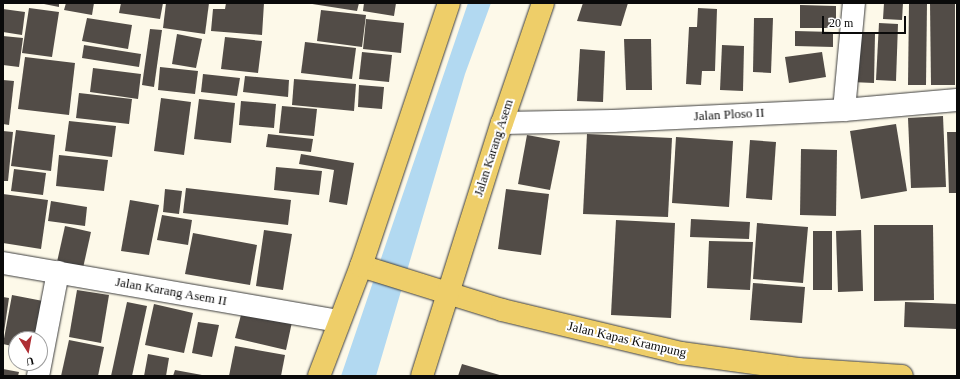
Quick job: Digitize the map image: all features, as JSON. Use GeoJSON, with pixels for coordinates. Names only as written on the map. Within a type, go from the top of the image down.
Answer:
{"type":"FeatureCollection","features":[{"type":"Feature","properties":{"kind":"main road"},"geometry":{"type":"LineString","coordinates":[[319,376],[340,321],[365,267],[449,3]]}},
{"type":"Feature","properties":{"kind":"main road","name":"Jalan Karang Asem"},"geometry":{"type":"LineString","coordinates":[[422,376],[444,294],[544,3]]}},
{"type":"Feature","properties":{"kind":"main road","name":"Jalan Kapas Krampung"},"geometry":{"type":"LineString","coordinates":[[365,267],[444,294],[681,353],[798,369],[902,376]]}},
{"type":"Feature","properties":{"kind":"street"},"geometry":{"type":"LineString","coordinates":[[844,110],[854,3]]}},
{"type":"Feature","properties":{"kind":"street","name":"Jalan Ploso II"},"geometry":{"type":"LineString","coordinates":[[502,123],[613,121],[844,110],[957,100]]}},
{"type":"Feature","properties":{"kind":"street","name":"Jalan Karang Asem II"},"geometry":{"type":"LineString","coordinates":[[3,263],[340,321]]}},
{"type":"Feature","properties":{"kind":"street"},"geometry":{"type":"LineString","coordinates":[[38,376],[58,272]]}},
{"type":"Feature","properties":{"kind":"water"},"geometry":{"type":"Polygon","coordinates":[[[468,3],[491,3],[465,74],[376,376],[341,376],[468,3]]]}},
{"type":"Feature","properties":{"kind":"building"},"geometry":{"type":"Polygon","coordinates":[[[39,3],[59,3],[59,7],[39,3]]]}},
{"type":"Feature","properties":{"kind":"building"},"geometry":{"type":"Polygon","coordinates":[[[66,3],[94,3],[92,15],[64,10],[66,3]]]}},
{"type":"Feature","properties":{"kind":"building"},"geometry":{"type":"Polygon","coordinates":[[[121,3],[163,3],[160,19],[119,13],[121,3]]]}},
{"type":"Feature","properties":{"kind":"building"},"geometry":{"type":"Polygon","coordinates":[[[166,3],[209,3],[205,34],[163,28],[166,3]]]}},
{"type":"Feature","properties":{"kind":"building"},"geometry":{"type":"Polygon","coordinates":[[[226,3],[264,3],[262,35],[211,31],[213,9],[225,9],[226,3]]]}},
{"type":"Feature","properties":{"kind":"building"},"geometry":{"type":"Polygon","coordinates":[[[306,3],[359,3],[357,11],[306,3]]]}},
{"type":"Feature","properties":{"kind":"building"},"geometry":{"type":"Polygon","coordinates":[[[364,3],[396,3],[394,16],[363,11],[364,3]]]}},
{"type":"Feature","properties":{"kind":"building"},"geometry":{"type":"Polygon","coordinates":[[[583,3],[628,3],[621,26],[577,21],[583,3]]]}},
{"type":"Feature","properties":{"kind":"building"},"geometry":{"type":"Polygon","coordinates":[[[884,3],[903,3],[902,20],[883,19],[884,3]]]}},
{"type":"Feature","properties":{"kind":"building"},"geometry":{"type":"Polygon","coordinates":[[[909,3],[927,3],[926,85],[908,85],[909,3]]]}},
{"type":"Feature","properties":{"kind":"building"},"geometry":{"type":"Polygon","coordinates":[[[930,3],[955,3],[955,85],[931,85],[930,3]]]}},
{"type":"Feature","properties":{"kind":"building"},"geometry":{"type":"Polygon","coordinates":[[[800,5],[836,6],[836,28],[800,28],[800,5]]]}},
{"type":"Feature","properties":{"kind":"building"},"geometry":{"type":"Polygon","coordinates":[[[29,8],[59,12],[52,57],[22,53],[29,8]]]}},
{"type":"Feature","properties":{"kind":"building"},"geometry":{"type":"Polygon","coordinates":[[[698,8],[717,9],[715,71],[702,71],[701,85],[686,84],[689,27],[697,27],[698,8]]]}},
{"type":"Feature","properties":{"kind":"building"},"geometry":{"type":"Polygon","coordinates":[[[3,9],[25,12],[22,35],[3,32],[3,9]]]}},
{"type":"Feature","properties":{"kind":"building"},"geometry":{"type":"Polygon","coordinates":[[[321,10],[366,15],[362,47],[317,41],[321,10]]]}},
{"type":"Feature","properties":{"kind":"building"},"geometry":{"type":"Polygon","coordinates":[[[87,18],[132,25],[128,49],[82,41],[87,18]]]}},
{"type":"Feature","properties":{"kind":"building"},"geometry":{"type":"Polygon","coordinates":[[[754,18],[773,18],[771,73],[753,72],[754,18]]]}},
{"type":"Feature","properties":{"kind":"building"},"geometry":{"type":"Polygon","coordinates":[[[366,19],[404,23],[401,53],[363,49],[366,19]]]}},
{"type":"Feature","properties":{"kind":"building"},"geometry":{"type":"Polygon","coordinates":[[[879,23],[898,24],[896,81],[876,80],[879,23]]]}},
{"type":"Feature","properties":{"kind":"building"},"geometry":{"type":"Polygon","coordinates":[[[150,29],[162,30],[154,87],[142,85],[150,29]]]}},
{"type":"Feature","properties":{"kind":"building"},"geometry":{"type":"Polygon","coordinates":[[[795,31],[833,32],[833,47],[795,46],[795,31]]]}},
{"type":"Feature","properties":{"kind":"building"},"geometry":{"type":"Polygon","coordinates":[[[852,33],[875,34],[874,83],[851,82],[852,33]]]}},
{"type":"Feature","properties":{"kind":"building"},"geometry":{"type":"Polygon","coordinates":[[[177,34],[202,39],[196,68],[172,64],[177,34]]]}},
{"type":"Feature","properties":{"kind":"building"},"geometry":{"type":"Polygon","coordinates":[[[3,36],[23,38],[19,67],[3,65],[3,36]]]}},
{"type":"Feature","properties":{"kind":"building"},"geometry":{"type":"Polygon","coordinates":[[[225,37],[262,41],[258,73],[221,69],[225,37]]]}},
{"type":"Feature","properties":{"kind":"building"},"geometry":{"type":"Polygon","coordinates":[[[624,39],[651,39],[652,90],[626,90],[624,39]]]}},
{"type":"Feature","properties":{"kind":"building"},"geometry":{"type":"Polygon","coordinates":[[[305,42],[356,48],[352,79],[301,73],[305,42]]]}},
{"type":"Feature","properties":{"kind":"building"},"geometry":{"type":"Polygon","coordinates":[[[84,45],[141,54],[139,67],[82,58],[84,45]]]}},
{"type":"Feature","properties":{"kind":"building"},"geometry":{"type":"Polygon","coordinates":[[[722,45],[744,46],[743,91],[720,90],[722,45]]]}},
{"type":"Feature","properties":{"kind":"building"},"geometry":{"type":"Polygon","coordinates":[[[580,49],[605,51],[603,102],[577,101],[580,49]]]}},
{"type":"Feature","properties":{"kind":"building"},"geometry":{"type":"Polygon","coordinates":[[[362,52],[392,55],[389,82],[359,79],[362,52]]]}},
{"type":"Feature","properties":{"kind":"building"},"geometry":{"type":"Polygon","coordinates":[[[822,52],[826,77],[789,83],[785,57],[822,52]]]}},
{"type":"Feature","properties":{"kind":"building"},"geometry":{"type":"Polygon","coordinates":[[[25,57],[75,63],[69,115],[18,109],[25,57]]]}},
{"type":"Feature","properties":{"kind":"building"},"geometry":{"type":"Polygon","coordinates":[[[160,67],[198,71],[195,94],[158,90],[160,67]]]}},
{"type":"Feature","properties":{"kind":"building"},"geometry":{"type":"Polygon","coordinates":[[[93,68],[141,74],[138,99],[90,92],[93,68]]]}},
{"type":"Feature","properties":{"kind":"building"},"geometry":{"type":"Polygon","coordinates":[[[203,74],[240,78],[237,96],[201,92],[203,74]]]}},
{"type":"Feature","properties":{"kind":"building"},"geometry":{"type":"Polygon","coordinates":[[[245,76],[289,80],[288,97],[243,92],[245,76]]]}},
{"type":"Feature","properties":{"kind":"building"},"geometry":{"type":"Polygon","coordinates":[[[294,79],[356,84],[354,111],[292,105],[294,79]]]}},
{"type":"Feature","properties":{"kind":"building"},"geometry":{"type":"Polygon","coordinates":[[[3,80],[14,81],[9,125],[3,124],[3,80]]]}},
{"type":"Feature","properties":{"kind":"building"},"geometry":{"type":"Polygon","coordinates":[[[359,85],[384,87],[382,109],[358,107],[359,85]]]}},
{"type":"Feature","properties":{"kind":"building"},"geometry":{"type":"Polygon","coordinates":[[[79,93],[132,99],[129,124],[76,118],[79,93]]]}},
{"type":"Feature","properties":{"kind":"building"},"geometry":{"type":"Polygon","coordinates":[[[161,98],[191,102],[184,155],[154,151],[161,98]]]}},
{"type":"Feature","properties":{"kind":"building"},"geometry":{"type":"Polygon","coordinates":[[[199,99],[235,103],[231,143],[194,139],[199,99]]]}},
{"type":"Feature","properties":{"kind":"building"},"geometry":{"type":"Polygon","coordinates":[[[241,101],[276,104],[274,128],[239,125],[241,101]]]}},
{"type":"Feature","properties":{"kind":"building"},"geometry":{"type":"Polygon","coordinates":[[[282,106],[317,109],[314,136],[279,133],[282,106]]]}},
{"type":"Feature","properties":{"kind":"building"},"geometry":{"type":"Polygon","coordinates":[[[943,116],[946,187],[911,188],[908,118],[943,116]]]}},
{"type":"Feature","properties":{"kind":"building"},"geometry":{"type":"Polygon","coordinates":[[[69,121],[116,126],[112,157],[65,151],[69,121]]]}},
{"type":"Feature","properties":{"kind":"building"},"geometry":{"type":"Polygon","coordinates":[[[896,124],[907,191],[861,199],[850,131],[896,124]]]}},
{"type":"Feature","properties":{"kind":"building"},"geometry":{"type":"Polygon","coordinates":[[[16,130],[55,135],[51,171],[11,166],[16,130]]]}},
{"type":"Feature","properties":{"kind":"building"},"geometry":{"type":"Polygon","coordinates":[[[3,131],[13,132],[8,181],[3,181],[3,131]]]}},
{"type":"Feature","properties":{"kind":"building"},"geometry":{"type":"Polygon","coordinates":[[[947,132],[957,132],[957,193],[949,193],[947,132]]]}},
{"type":"Feature","properties":{"kind":"building"},"geometry":{"type":"Polygon","coordinates":[[[268,134],[313,139],[311,152],[266,147],[268,134]]]}},
{"type":"Feature","properties":{"kind":"building"},"geometry":{"type":"Polygon","coordinates":[[[587,134],[672,138],[668,217],[583,214],[587,134]]]}},
{"type":"Feature","properties":{"kind":"building"},"geometry":{"type":"Polygon","coordinates":[[[527,135],[560,141],[550,190],[518,184],[527,135]]]}},
{"type":"Feature","properties":{"kind":"building"},"geometry":{"type":"Polygon","coordinates":[[[676,137],[733,141],[729,207],[672,203],[676,137]]]}},
{"type":"Feature","properties":{"kind":"building"},"geometry":{"type":"Polygon","coordinates":[[[750,140],[776,142],[772,200],[746,198],[750,140]]]}},
{"type":"Feature","properties":{"kind":"building"},"geometry":{"type":"Polygon","coordinates":[[[801,149],[837,150],[836,216],[800,215],[801,149]]]}},
{"type":"Feature","properties":{"kind":"building"},"geometry":{"type":"Polygon","coordinates":[[[301,154],[354,163],[347,205],[329,202],[334,170],[299,164],[301,154]]]}},
{"type":"Feature","properties":{"kind":"building"},"geometry":{"type":"Polygon","coordinates":[[[59,155],[108,160],[104,191],[56,186],[59,155]]]}},
{"type":"Feature","properties":{"kind":"building"},"geometry":{"type":"Polygon","coordinates":[[[276,167],[322,171],[319,195],[274,190],[276,167]]]}},
{"type":"Feature","properties":{"kind":"building"},"geometry":{"type":"Polygon","coordinates":[[[14,169],[46,173],[43,195],[11,191],[14,169]]]}},
{"type":"Feature","properties":{"kind":"building"},"geometry":{"type":"Polygon","coordinates":[[[186,188],[291,200],[288,225],[183,213],[186,188]]]}},
{"type":"Feature","properties":{"kind":"building"},"geometry":{"type":"Polygon","coordinates":[[[165,189],[182,191],[179,214],[163,212],[165,189]]]}},
{"type":"Feature","properties":{"kind":"building"},"geometry":{"type":"Polygon","coordinates":[[[506,189],[549,194],[541,255],[498,249],[506,189]]]}},
{"type":"Feature","properties":{"kind":"building"},"geometry":{"type":"Polygon","coordinates":[[[3,194],[48,200],[41,249],[3,243],[3,194]]]}},
{"type":"Feature","properties":{"kind":"building"},"geometry":{"type":"Polygon","coordinates":[[[130,200],[159,205],[149,255],[121,251],[130,200]]]}},
{"type":"Feature","properties":{"kind":"building"},"geometry":{"type":"Polygon","coordinates":[[[51,201],[87,207],[85,226],[48,221],[51,201]]]}},
{"type":"Feature","properties":{"kind":"building"},"geometry":{"type":"Polygon","coordinates":[[[162,215],[192,220],[188,245],[157,240],[162,215]]]}},
{"type":"Feature","properties":{"kind":"building"},"geometry":{"type":"Polygon","coordinates":[[[691,219],[750,222],[749,239],[690,237],[691,219]]]}},
{"type":"Feature","properties":{"kind":"building"},"geometry":{"type":"Polygon","coordinates":[[[616,220],[675,223],[671,318],[611,315],[616,220]]]}},
{"type":"Feature","properties":{"kind":"building"},"geometry":{"type":"Polygon","coordinates":[[[757,223],[808,227],[803,283],[753,279],[757,223]]]}},
{"type":"Feature","properties":{"kind":"building"},"geometry":{"type":"Polygon","coordinates":[[[874,225],[933,225],[934,300],[874,301],[874,225]]]}},
{"type":"Feature","properties":{"kind":"building"},"geometry":{"type":"Polygon","coordinates":[[[65,226],[91,232],[83,268],[57,262],[65,226]]]}},
{"type":"Feature","properties":{"kind":"building"},"geometry":{"type":"Polygon","coordinates":[[[264,230],[292,234],[283,290],[256,286],[264,230]]]}},
{"type":"Feature","properties":{"kind":"building"},"geometry":{"type":"Polygon","coordinates":[[[861,230],[863,291],[838,292],[836,231],[861,230]]]}},
{"type":"Feature","properties":{"kind":"building"},"geometry":{"type":"Polygon","coordinates":[[[813,231],[832,231],[832,290],[813,290],[813,231]]]}},
{"type":"Feature","properties":{"kind":"building"},"geometry":{"type":"Polygon","coordinates":[[[193,233],[257,245],[250,285],[185,274],[193,233]]]}},
{"type":"Feature","properties":{"kind":"building"},"geometry":{"type":"Polygon","coordinates":[[[709,241],[753,242],[750,290],[707,288],[709,241]]]}},
{"type":"Feature","properties":{"kind":"building"},"geometry":{"type":"Polygon","coordinates":[[[753,283],[805,287],[802,323],[750,320],[753,283]]]}},
{"type":"Feature","properties":{"kind":"building"},"geometry":{"type":"Polygon","coordinates":[[[77,290],[109,295],[101,343],[69,337],[77,290]]]}},
{"type":"Feature","properties":{"kind":"building"},"geometry":{"type":"Polygon","coordinates":[[[12,295],[43,301],[37,331],[8,331],[8,345],[3,344],[12,295]]]}},
{"type":"Feature","properties":{"kind":"building"},"geometry":{"type":"Polygon","coordinates":[[[3,297],[9,298],[4,332],[3,332],[3,297]]]}},
{"type":"Feature","properties":{"kind":"building"},"geometry":{"type":"Polygon","coordinates":[[[127,302],[147,306],[132,376],[111,376],[127,302]]]}},
{"type":"Feature","properties":{"kind":"building"},"geometry":{"type":"Polygon","coordinates":[[[905,302],[957,304],[957,329],[904,327],[905,302]]]}},
{"type":"Feature","properties":{"kind":"building"},"geometry":{"type":"Polygon","coordinates":[[[154,304],[193,313],[184,353],[145,345],[154,304]]]}},
{"type":"Feature","properties":{"kind":"building"},"geometry":{"type":"Polygon","coordinates":[[[242,311],[292,322],[286,350],[235,338],[242,311]]]}},
{"type":"Feature","properties":{"kind":"building"},"geometry":{"type":"Polygon","coordinates":[[[198,322],[219,325],[212,357],[192,353],[198,322]]]}},
{"type":"Feature","properties":{"kind":"building"},"geometry":{"type":"Polygon","coordinates":[[[69,340],[104,347],[98,376],[61,376],[69,340]]]}},
{"type":"Feature","properties":{"kind":"building"},"geometry":{"type":"Polygon","coordinates":[[[235,346],[285,355],[281,376],[229,376],[235,346]]]}},
{"type":"Feature","properties":{"kind":"building"},"geometry":{"type":"Polygon","coordinates":[[[148,354],[169,358],[166,376],[144,376],[148,354]]]}},
{"type":"Feature","properties":{"kind":"building"},"geometry":{"type":"Polygon","coordinates":[[[462,364],[503,376],[458,376],[462,364]]]}},
{"type":"Feature","properties":{"kind":"building"},"geometry":{"type":"Polygon","coordinates":[[[3,369],[19,372],[18,376],[3,376],[3,369]]]}},
{"type":"Feature","properties":{"kind":"building"},"geometry":{"type":"Polygon","coordinates":[[[175,370],[202,375],[202,376],[173,376],[175,370]]]}}]}
